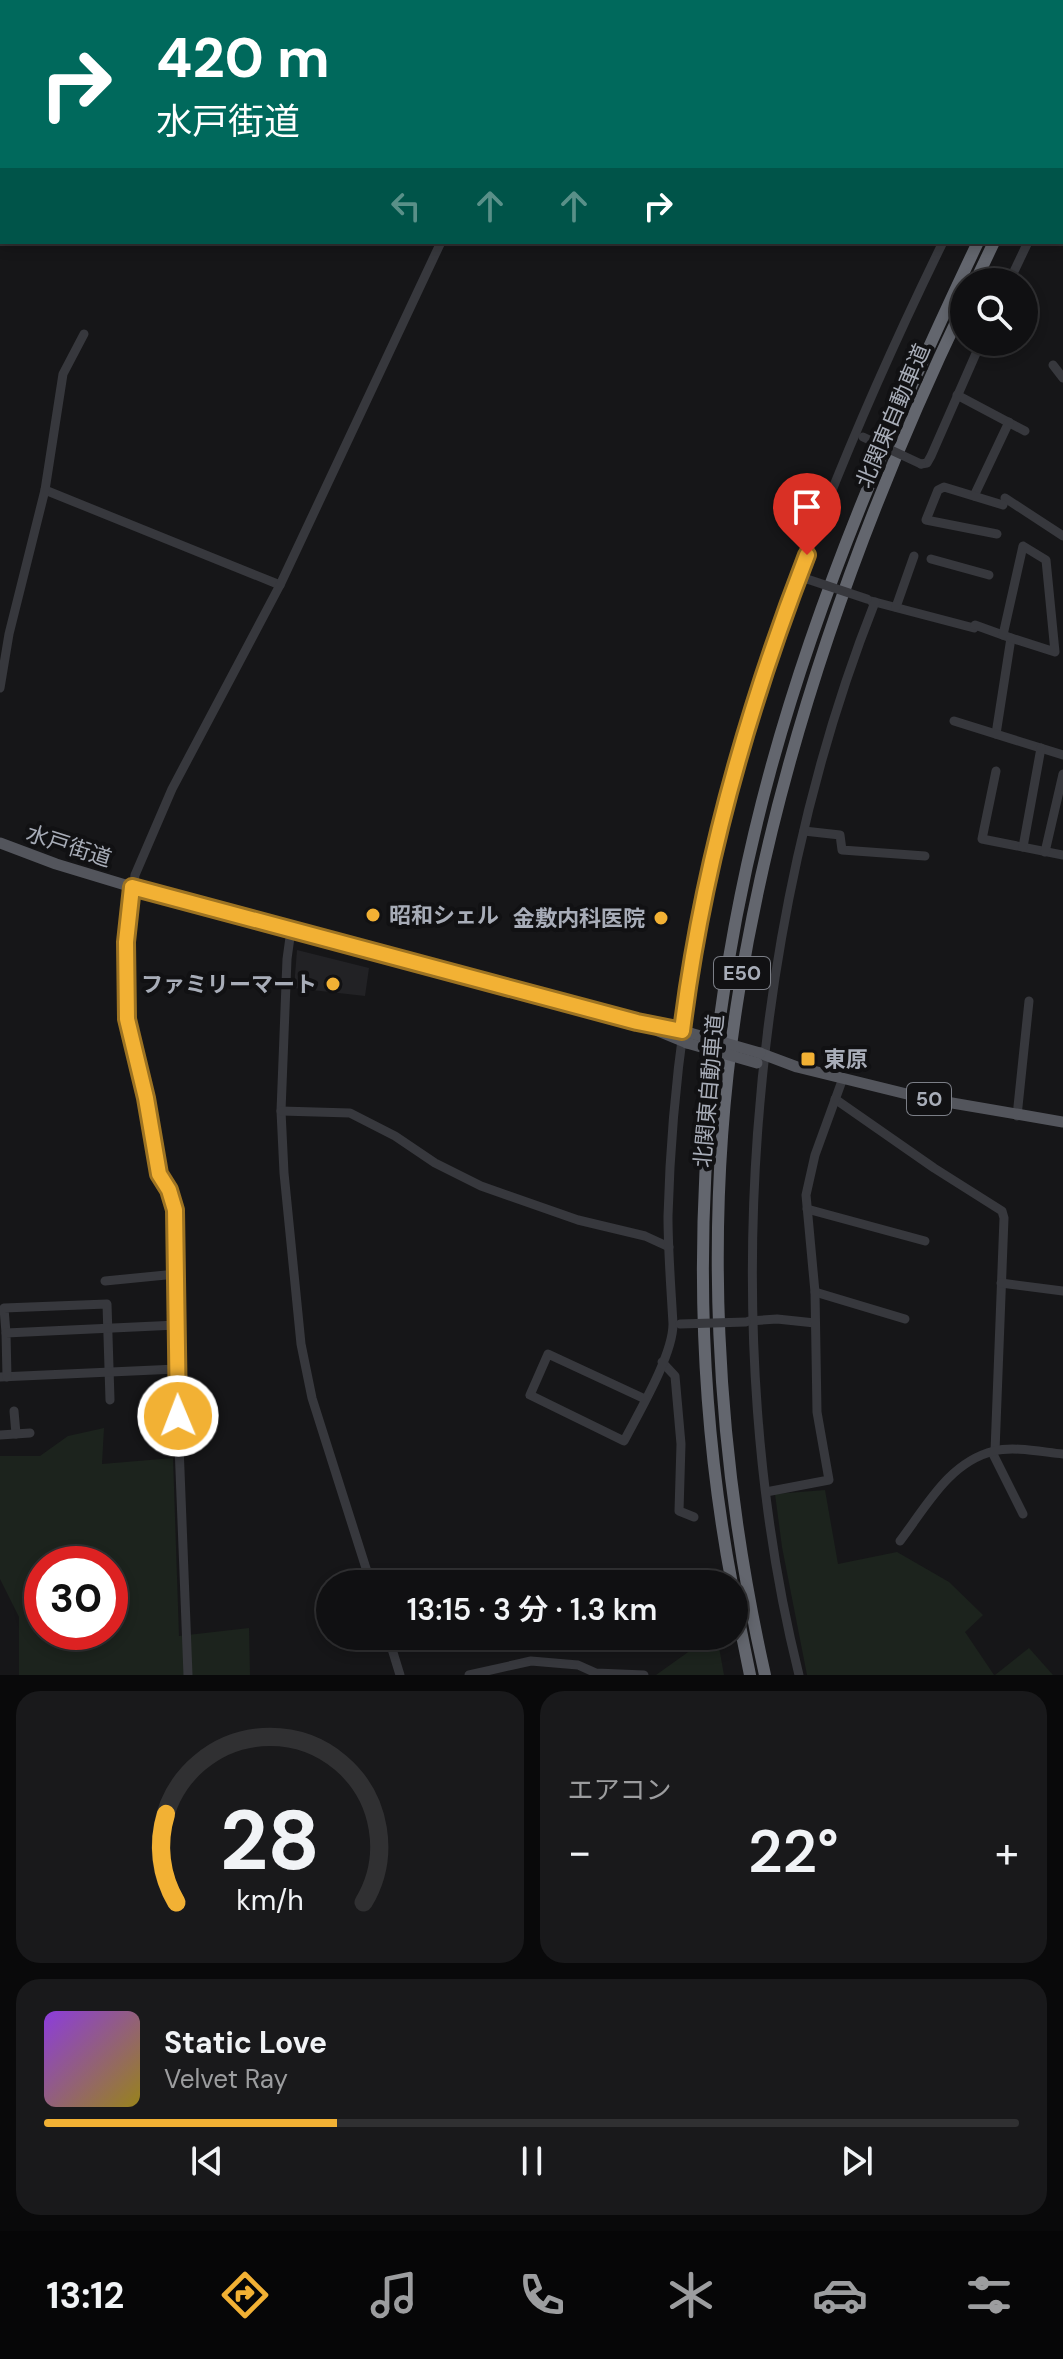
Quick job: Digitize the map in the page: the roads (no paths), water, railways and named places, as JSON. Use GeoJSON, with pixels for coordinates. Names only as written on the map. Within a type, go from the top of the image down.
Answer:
{"type":"FeatureCollection","features":[{"type":"Feature","properties":{"kind":"highway","name":"北関東自動車道"},"geometry":{"type":"LineString","coordinates":[[730,1570],[715,1477],[709,1409],[704,1269],[712,1087],[738,909],[771,768],[824,601],[903,405],[977,244]]}},
{"type":"Feature","properties":{"kind":"highway"},"geometry":{"type":"LineString","coordinates":[[982,268],[993,244]]}},
{"type":"Feature","properties":{"kind":"highway","name":"北関東自動車道"},"geometry":{"type":"LineString","coordinates":[[765,1675],[730,1474],[720,1343],[721,1184],[738,994],[774,818],[829,636],[874,511],[950,337]]}},
{"type":"Feature","properties":{"kind":"highway"},"geometry":{"type":"LineString","coordinates":[[745,1650],[750,1675]]}},
{"type":"Feature","properties":{"kind":"main road","name":"水戸街道"},"geometry":{"type":"LineString","coordinates":[[0,843],[132,887],[637,1022],[762,1059],[923,1098],[1063,1122]]}},
{"type":"Feature","properties":{"kind":"street"},"geometry":{"type":"LineString","coordinates":[[188,1675],[177,1369],[175,1210],[169,1190],[159,1174],[146,1098],[127,1019],[126,942],[132,887],[172,789],[280,585],[440,244]]}},
{"type":"Feature","properties":{"kind":"street"},"geometry":{"type":"LineString","coordinates":[[645,1399],[548,1354],[530,1395],[624,1441],[645,1399],[662,1362],[677,1324],[669,1247],[670,1168],[700,920],[723,815],[755,703],[803,577],[942,244]]}},
{"type":"Feature","properties":{"kind":"street"},"geometry":{"type":"LineString","coordinates":[[1016,268],[1027,244]]}},
{"type":"Feature","properties":{"kind":"street"},"geometry":{"type":"LineString","coordinates":[[0,688],[9,634],[45,490],[63,374],[84,334]]}},
{"type":"Feature","properties":{"kind":"street"},"geometry":{"type":"LineString","coordinates":[[860,435],[921,464],[927,463],[975,356]]}},
{"type":"Feature","properties":{"kind":"street"},"geometry":{"type":"LineString","coordinates":[[1053,365],[1063,378]]}},
{"type":"Feature","properties":{"kind":"street"},"geometry":{"type":"LineString","coordinates":[[957,395],[1025,431]]}},
{"type":"Feature","properties":{"kind":"street"},"geometry":{"type":"LineString","coordinates":[[974,496],[1009,422]]}},
{"type":"Feature","properties":{"kind":"street"},"geometry":{"type":"LineString","coordinates":[[997,534],[926,520],[938,490],[944,487],[1004,501],[1063,536]]}},
{"type":"Feature","properties":{"kind":"street"},"geometry":{"type":"LineString","coordinates":[[45,490],[280,585]]}},
{"type":"Feature","properties":{"kind":"street"},"geometry":{"type":"LineString","coordinates":[[803,577],[871,601],[974,626],[1007,636],[1055,652],[1046,560],[1023,546],[1007,636],[996,734]]}},
{"type":"Feature","properties":{"kind":"street"},"geometry":{"type":"LineString","coordinates":[[896,607],[914,556]]}},
{"type":"Feature","properties":{"kind":"street"},"geometry":{"type":"LineString","coordinates":[[931,559],[989,575]]}},
{"type":"Feature","properties":{"kind":"street"},"geometry":{"type":"LineString","coordinates":[[799,1675],[779,1581],[766,1492],[749,1321],[762,1059],[804,831],[871,601]]}},
{"type":"Feature","properties":{"kind":"street"},"geometry":{"type":"LineString","coordinates":[[954,721],[1063,755]]}},
{"type":"Feature","properties":{"kind":"street"},"geometry":{"type":"LineString","coordinates":[[1023,847],[1041,748]]}},
{"type":"Feature","properties":{"kind":"street"},"geometry":{"type":"LineString","coordinates":[[996,771],[982,839],[1063,855]]}},
{"type":"Feature","properties":{"kind":"street"},"geometry":{"type":"LineString","coordinates":[[1045,852],[1063,774]]}},
{"type":"Feature","properties":{"kind":"street"},"geometry":{"type":"LineString","coordinates":[[804,831],[840,835],[842,850],[925,856]]}},
{"type":"Feature","properties":{"kind":"street"},"geometry":{"type":"LineString","coordinates":[[291,930],[281,1111],[284,1173],[305,1371],[367,1570]]}},
{"type":"Feature","properties":{"kind":"street"},"geometry":{"type":"LineString","coordinates":[[1017,1116],[1029,1001]]}},
{"type":"Feature","properties":{"kind":"street"},"geometry":{"type":"LineString","coordinates":[[766,1492],[829,1480],[817,1412],[815,1292],[807,1182],[843,1078]]}},
{"type":"Feature","properties":{"kind":"street"},"geometry":{"type":"LineString","coordinates":[[835,1099],[1002,1211],[993,1452],[1023,1514]]}},
{"type":"Feature","properties":{"kind":"street"},"geometry":{"type":"LineString","coordinates":[[281,1111],[350,1113],[481,1186],[578,1220],[645,1236],[669,1247]]}},
{"type":"Feature","properties":{"kind":"street"},"geometry":{"type":"LineString","coordinates":[[807,1209],[925,1241]]}},
{"type":"Feature","properties":{"kind":"street"},"geometry":{"type":"LineString","coordinates":[[105,1281],[176,1274]]}},
{"type":"Feature","properties":{"kind":"street"},"geometry":{"type":"LineString","coordinates":[[1001,1283],[1063,1291]]}},
{"type":"Feature","properties":{"kind":"street"},"geometry":{"type":"LineString","coordinates":[[815,1292],[905,1319]]}},
{"type":"Feature","properties":{"kind":"street"},"geometry":{"type":"LineString","coordinates":[[110,1400],[109,1372],[108,1328],[107,1304],[4,1308],[3,1377],[109,1372],[177,1369]]}},
{"type":"Feature","properties":{"kind":"street"},"geometry":{"type":"LineString","coordinates":[[677,1324],[777,1319],[815,1323]]}},
{"type":"Feature","properties":{"kind":"street"},"geometry":{"type":"LineString","coordinates":[[6,1333],[177,1325]]}},
{"type":"Feature","properties":{"kind":"street"},"geometry":{"type":"LineString","coordinates":[[662,1362],[675,1376],[681,1444],[679,1511],[694,1517]]}},
{"type":"Feature","properties":{"kind":"street"},"geometry":{"type":"LineString","coordinates":[[14,1411],[16,1434]]}},
{"type":"Feature","properties":{"kind":"street"},"geometry":{"type":"LineString","coordinates":[[0,1435],[30,1433]]}},
{"type":"Feature","properties":{"kind":"street"},"geometry":{"type":"LineString","coordinates":[[900,1541],[953,1472],[993,1452],[1063,1454]]}},
{"type":"Feature","properties":{"kind":"street"},"geometry":{"type":"LineString","coordinates":[[392,1650],[400,1675]]}},
{"type":"Feature","properties":{"kind":"street"},"geometry":{"type":"LineString","coordinates":[[469,1675],[531,1661],[578,1665],[596,1673],[644,1675]]}},
{"type":"Feature","properties":{"kind":"place","name":"昭和シェル"},"geometry":{"type":"Point","coordinates":[373,915]}},
{"type":"Feature","properties":{"kind":"place","name":"金敷内科医院"},"geometry":{"type":"Point","coordinates":[661,918]}},
{"type":"Feature","properties":{"kind":"place","name":"ファミリーマート"},"geometry":{"type":"Point","coordinates":[333,984]}},
{"type":"Feature","properties":{"kind":"place","name":"東原"},"geometry":{"type":"Point","coordinates":[808,1059]}}]}
